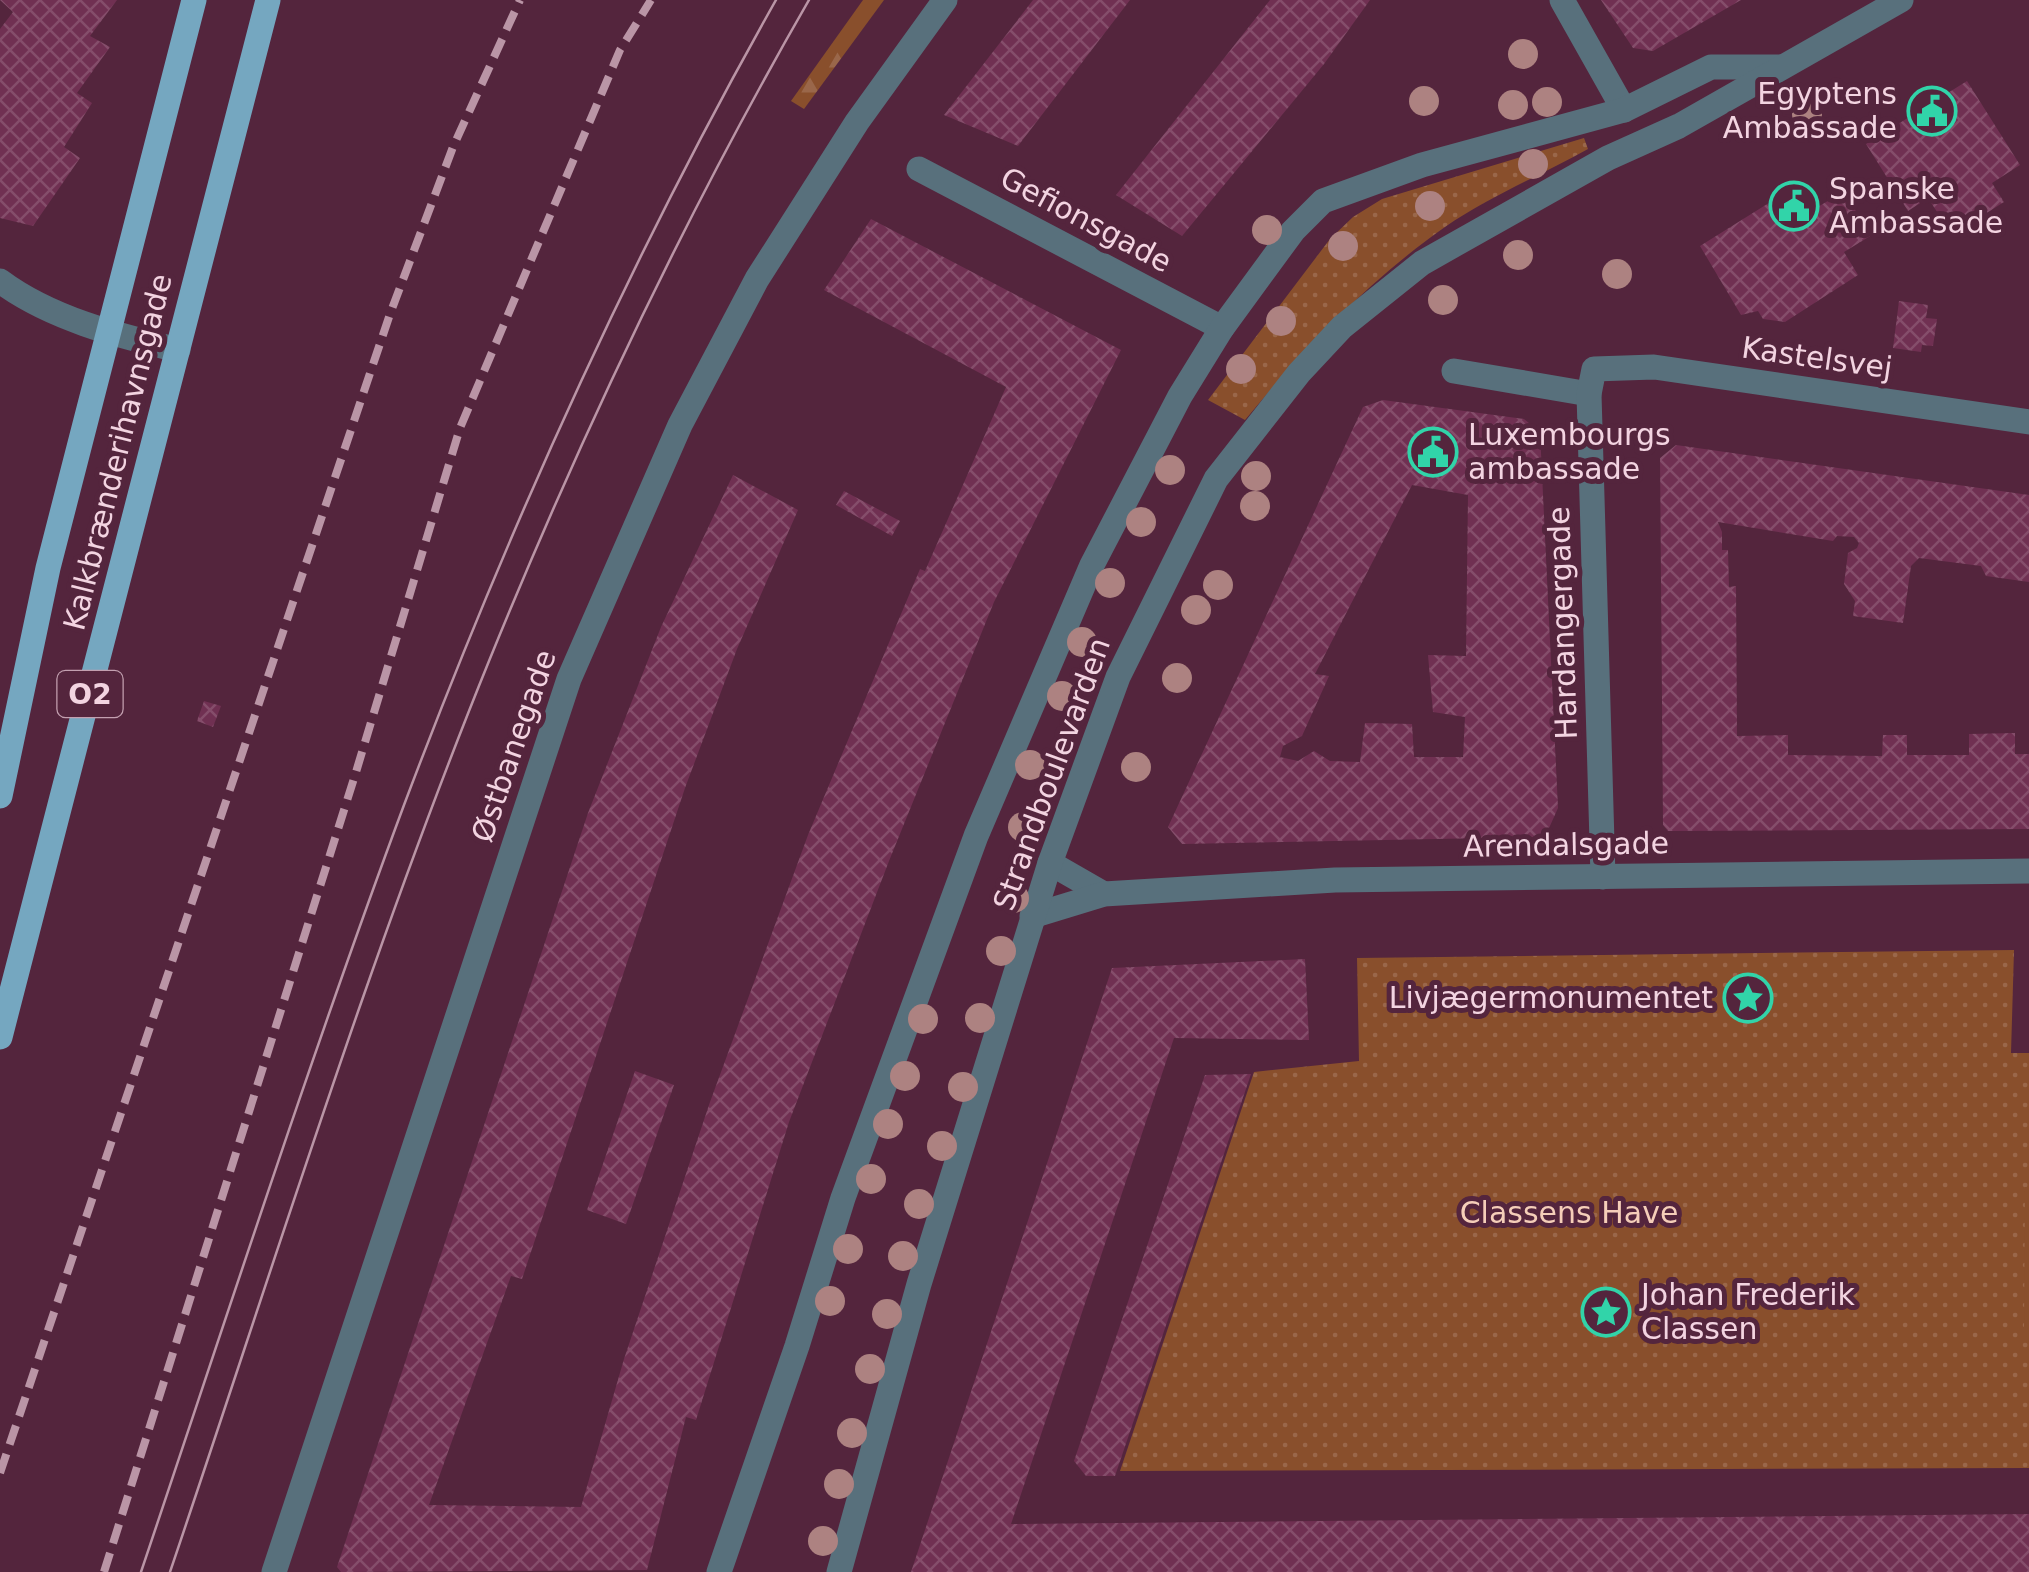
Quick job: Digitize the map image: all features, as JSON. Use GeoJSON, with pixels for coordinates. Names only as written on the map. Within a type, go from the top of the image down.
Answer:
{"type":"FeatureCollection","features":[{"type":"Feature","properties":{"kind":"main road","name":"Kalkbrænderihavnsgade"},"geometry":{"type":"LineString","coordinates":[[0,796],[48,568],[194,0]]}},
{"type":"Feature","properties":{"kind":"main road","name":"Kalkbrænderihavnsgade"},"geometry":{"type":"LineString","coordinates":[[0,1036],[268,0]]}},
{"type":"Feature","properties":{"kind":"street","name":"Østbanegade"},"geometry":{"type":"LineString","coordinates":[[274,1572],[569,679],[680,425],[757,279],[857,122],[945,0]]}},
{"type":"Feature","properties":{"kind":"street"},"geometry":{"type":"LineString","coordinates":[[1562,0],[1624,110]]}},
{"type":"Feature","properties":{"kind":"street","name":"Strandboulevarden"},"geometry":{"type":"LineString","coordinates":[[839,1572],[919,1284],[1050,863],[1118,677],[1216,479],[1299,373],[1342,327],[1422,262],[1509,212],[1680,126],[1901,0]]}},
{"type":"Feature","properties":{"kind":"street","name":"Strandboulevarden"},"geometry":{"type":"LineString","coordinates":[[720,1572],[843,1198],[976,836],[1092,565],[1180,396],[1222,328],[1292,231],[1323,201],[1422,165],[1624,110],[1711,67],[1780,67]]}},
{"type":"Feature","properties":{"kind":"street","name":"Gefionsgade"},"geometry":{"type":"LineString","coordinates":[[919,169],[1222,328]]}},
{"type":"Feature","properties":{"kind":"street"},"geometry":{"type":"LineString","coordinates":[[0,281],[21,297],[110,333],[178,350]]}},
{"type":"Feature","properties":{"kind":"street","name":"Kastelsvej"},"geometry":{"type":"LineString","coordinates":[[1454,372],[1592,382],[1654,367],[2029,422]]}},
{"type":"Feature","properties":{"kind":"street","name":"Hardangergade"},"geometry":{"type":"LineString","coordinates":[[1592,382],[1602,877]]}},
{"type":"Feature","properties":{"kind":"street"},"geometry":{"type":"LineString","coordinates":[[1050,863],[1104,894]]}},
{"type":"Feature","properties":{"kind":"street","name":"Arendalsgade"},"geometry":{"type":"LineString","coordinates":[[1032,916],[1104,894],[1335,880],[2029,871]]}},
{"type":"Feature","properties":{"kind":"green space"},"geometry":{"type":"Polygon","coordinates":[[[863,0],[884,0],[804,109],[791,101],[863,0]]]}},
{"type":"Feature","properties":{"kind":"green space"},"geometry":{"type":"Polygon","coordinates":[[[1584,138],[1588,149],[1462,216],[1390,270],[1314,342],[1245,420],[1208,400],[1330,239],[1353,217],[1382,199],[1584,138]]]}},
{"type":"Feature","properties":{"kind":"green space","name":"Classens Have"},"geometry":{"type":"Polygon","coordinates":[[[2014,950],[2011,1053],[2029,1053],[2029,1468],[1120,1471],[1254,1072],[1359,1061],[1357,958],[2014,950]]]}},
{"type":"Feature","properties":{"kind":"green space"},"geometry":{"type":"Polygon","coordinates":[[[2025,1187],[2029,1187],[2029,1331],[2024,1331],[2025,1187]]]}},
{"type":"Feature","properties":{"kind":"building"},"geometry":{"type":"Polygon","coordinates":[[[0,0],[117,0],[90,36],[110,47],[77,93],[92,103],[64,147],[80,158],[33,226],[0,218],[0,29],[13,12],[0,0]]]}},
{"type":"Feature","properties":{"kind":"building"},"geometry":{"type":"Polygon","coordinates":[[[1033,0],[1130,0],[1018,146],[944,115],[1033,0]]]}},
{"type":"Feature","properties":{"kind":"building"},"geometry":{"type":"Polygon","coordinates":[[[1270,0],[1370,0],[1324,64],[1182,236],[1116,195],[1270,0]]]}},
{"type":"Feature","properties":{"kind":"building"},"geometry":{"type":"Polygon","coordinates":[[[1601,0],[1741,0],[1653,51],[1633,48],[1601,0]]]}},
{"type":"Feature","properties":{"kind":"building"},"geometry":{"type":"Polygon","coordinates":[[[1967,81],[2020,165],[1992,183],[2004,202],[1952,235],[1928,198],[1908,211],[1866,144],[1967,81]]]}},
{"type":"Feature","properties":{"kind":"building"},"geometry":{"type":"Polygon","coordinates":[[[1799,184],[1816,208],[1843,192],[1872,235],[1844,252],[1858,275],[1785,322],[1763,319],[1758,311],[1741,315],[1700,246],[1799,184]]]}},
{"type":"Feature","properties":{"kind":"building"},"geometry":{"type":"Polygon","coordinates":[[[871,219],[1121,350],[994,602],[889,861],[789,1122],[696,1420],[686,1417],[647,1570],[341,1572],[337,1567],[588,813],[661,627],[733,475],[798,510],[737,649],[685,788],[522,1279],[511,1276],[429,1505],[581,1507],[624,1359],[710,1102],[808,835],[920,569],[925,571],[1006,387],[824,290],[871,219]]]}},
{"type":"Feature","properties":{"kind":"building"},"geometry":{"type":"Polygon","coordinates":[[[1899,301],[1928,305],[1926,318],[1937,319],[1933,346],[1922,345],[1921,352],[1893,348],[1899,301]]]}},
{"type":"Feature","properties":{"kind":"building"},"geometry":{"type":"Polygon","coordinates":[[[1383,400],[1524,419],[1540,432],[1558,808],[1545,837],[1182,844],[1168,827],[1363,407],[1383,400]],[[1412,485],[1315,674],[1329,676],[1302,736],[1283,746],[1280,757],[1298,761],[1314,751],[1330,761],[1360,762],[1365,723],[1412,724],[1414,757],[1463,757],[1465,717],[1433,712],[1428,655],[1466,656],[1468,495],[1412,485]]]}},
{"type":"Feature","properties":{"kind":"building"},"geometry":{"type":"Polygon","coordinates":[[[1676,445],[2029,495],[2029,582],[1986,576],[1981,566],[1919,558],[1911,566],[1903,623],[1853,616],[1855,601],[1844,584],[1848,553],[1859,543],[1854,537],[1837,536],[1833,541],[1718,522],[1722,550],[1728,550],[1729,587],[1736,586],[1737,736],[1788,735],[1788,755],[1882,756],[1883,735],[1907,735],[1907,755],[1969,755],[1969,734],[2015,733],[2015,754],[2029,754],[2029,829],[1668,831],[1663,825],[1660,458],[1676,445]]]}},
{"type":"Feature","properties":{"kind":"building"},"geometry":{"type":"Polygon","coordinates":[[[844,491],[900,521],[892,536],[836,505],[844,491]]]}},
{"type":"Feature","properties":{"kind":"building"},"geometry":{"type":"Polygon","coordinates":[[[204,701],[221,706],[213,727],[197,721],[204,701]]]}},
{"type":"Feature","properties":{"kind":"building"},"geometry":{"type":"Polygon","coordinates":[[[1305,959],[1309,1040],[1174,1038],[1011,1524],[2029,1514],[2029,1572],[911,1572],[1112,968],[1305,959]]]}},
{"type":"Feature","properties":{"kind":"building"},"geometry":{"type":"Polygon","coordinates":[[[635,1071],[674,1085],[626,1224],[587,1210],[635,1071]]]}},
{"type":"Feature","properties":{"kind":"building"},"geometry":{"type":"Polygon","coordinates":[[[1251,1074],[1115,1476],[1086,1476],[1074,1461],[1205,1075],[1251,1074]]]}},
{"type":"Feature","properties":{"kind":"tram line"},"geometry":{"type":"LineString","coordinates":[[141,1572],[335,996],[444,702],[529,497],[622,295],[776,0]]}},
{"type":"Feature","properties":{"kind":"tram line"},"geometry":{"type":"LineString","coordinates":[[170,1572],[362,1000],[489,661],[638,325],[720,161],[809,0]]}},
{"type":"Feature","properties":{"kind":"railway"},"geometry":{"type":"LineString","coordinates":[[0,1473],[390,314],[453,147],[520,0]]}},
{"type":"Feature","properties":{"kind":"railway"},"geometry":{"type":"LineString","coordinates":[[104,1572],[460,428],[620,50],[651,0]]}},
{"type":"Feature","properties":{"kind":"place","name":"Egyptens Ambassade"},"geometry":{"type":"Point","coordinates":[1932,111]}},
{"type":"Feature","properties":{"kind":"place","name":"Spanske Ambassade"},"geometry":{"type":"Point","coordinates":[1794,206]}},
{"type":"Feature","properties":{"kind":"place","name":"Luxembourgs ambassade"},"geometry":{"type":"Point","coordinates":[1433,452]}},
{"type":"Feature","properties":{"kind":"place","name":"Livjægermonumentet"},"geometry":{"type":"Point","coordinates":[1748,998]}},
{"type":"Feature","properties":{"kind":"place","name":"Johan Frederik Classen"},"geometry":{"type":"Point","coordinates":[1606,1312]}}]}
